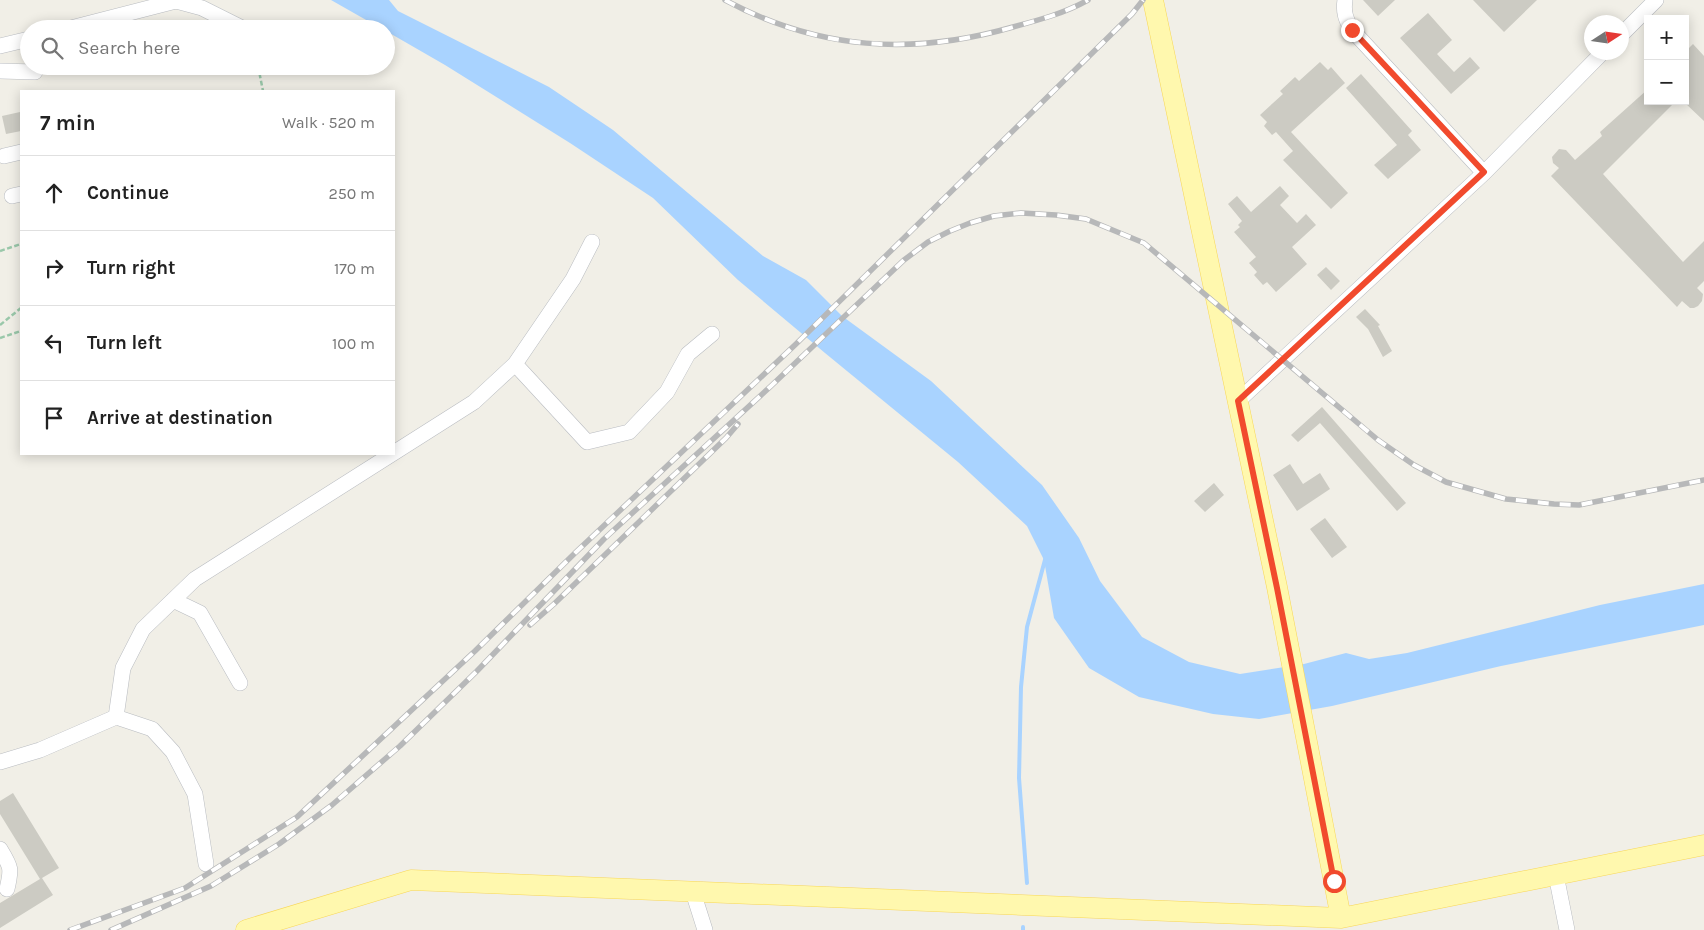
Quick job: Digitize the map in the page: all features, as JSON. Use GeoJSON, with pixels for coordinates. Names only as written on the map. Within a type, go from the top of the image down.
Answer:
{"type":"FeatureCollection","features":[{"type":"Feature","properties":{"kind":"main road"},"geometry":{"type":"LineString","coordinates":[[1153,0],[1277,588],[1317,788],[1340,924]]}},
{"type":"Feature","properties":{"kind":"main road"},"geometry":{"type":"LineString","coordinates":[[246,930],[277,926],[411,880],[1340,924],[1556,875],[1704,845]]}},
{"type":"Feature","properties":{"kind":"street"},"geometry":{"type":"LineString","coordinates":[[101,20],[176,0],[202,8],[226,20]]}},
{"type":"Feature","properties":{"kind":"street"},"geometry":{"type":"LineString","coordinates":[[1345,0],[1346,19],[1352,30],[1484,172]]}},
{"type":"Feature","properties":{"kind":"street"},"geometry":{"type":"LineString","coordinates":[[1629,27],[1656,0]]}},
{"type":"Feature","properties":{"kind":"street"},"geometry":{"type":"LineString","coordinates":[[0,46],[20,41]]}},
{"type":"Feature","properties":{"kind":"street"},"geometry":{"type":"LineString","coordinates":[[1238,401],[1484,172],[1596,60]]}},
{"type":"Feature","properties":{"kind":"street"},"geometry":{"type":"LineString","coordinates":[[0,71],[20,72]]}},
{"type":"Feature","properties":{"kind":"street"},"geometry":{"type":"LineString","coordinates":[[4,156],[20,152]]}},
{"type":"Feature","properties":{"kind":"street"},"geometry":{"type":"LineString","coordinates":[[395,452],[474,402],[515,364],[573,279],[592,242]]}},
{"type":"Feature","properties":{"kind":"street"},"geometry":{"type":"LineString","coordinates":[[515,364],[587,442],[629,432],[667,392],[688,354],[712,334]]}},
{"type":"Feature","properties":{"kind":"street"},"geometry":{"type":"LineString","coordinates":[[116,717],[123,668],[143,629],[194,579],[390,455]]}},
{"type":"Feature","properties":{"kind":"street"},"geometry":{"type":"LineString","coordinates":[[173,600],[200,613],[240,683]]}},
{"type":"Feature","properties":{"kind":"street"},"geometry":{"type":"LineString","coordinates":[[0,762],[40,750],[116,717],[152,729],[173,752],[195,794],[206,864]]}},
{"type":"Feature","properties":{"kind":"street"},"geometry":{"type":"LineString","coordinates":[[0,849],[9,864],[11,872],[7,889]]}},
{"type":"Feature","properties":{"kind":"street"},"geometry":{"type":"LineString","coordinates":[[1556,875],[1567,930]]}},
{"type":"Feature","properties":{"kind":"street"},"geometry":{"type":"LineString","coordinates":[[693,892],[705,930]]}},
{"type":"Feature","properties":{"kind":"path"},"geometry":{"type":"LineString","coordinates":[[260,75],[263,90]]}},
{"type":"Feature","properties":{"kind":"path"},"geometry":{"type":"LineString","coordinates":[[0,251],[20,244]]}},
{"type":"Feature","properties":{"kind":"path"},"geometry":{"type":"LineString","coordinates":[[0,325],[20,309]]}},
{"type":"Feature","properties":{"kind":"path"},"geometry":{"type":"LineString","coordinates":[[0,338],[20,331]]}},
{"type":"Feature","properties":{"kind":"water"},"geometry":{"type":"Polygon","coordinates":[[[331,0],[389,0],[398,11],[549,87],[613,130],[763,256],[806,280],[842,316],[931,381],[1042,485],[1079,538],[1100,581],[1142,637],[1189,662],[1240,674],[1304,664],[1346,653],[1369,659],[1407,653],[1600,605],[1704,584],[1704,625],[1501,666],[1332,706],[1259,719],[1213,714],[1139,697],[1089,668],[1054,618],[1044,560],[1027,526],[958,462],[738,280],[653,198],[570,143],[395,36],[395,20],[366,20],[331,0]]]}},
{"type":"Feature","properties":{"kind":"building"},"geometry":{"type":"Polygon","coordinates":[[[1363,0],[1395,0],[1378,16],[1363,0]]]}},
{"type":"Feature","properties":{"kind":"building"},"geometry":{"type":"Polygon","coordinates":[[[1473,0],[1537,0],[1504,32],[1473,0]]]}},
{"type":"Feature","properties":{"kind":"building"},"geometry":{"type":"Polygon","coordinates":[[[1428,13],[1452,40],[1437,54],[1454,72],[1470,57],[1480,68],[1451,94],[1400,38],[1428,13]]]}},
{"type":"Feature","properties":{"kind":"building"},"geometry":{"type":"Polygon","coordinates":[[[1693,44],[1704,56],[1704,121],[1687,105],[1689,105],[1689,48],[1693,44]]]}},
{"type":"Feature","properties":{"kind":"building"},"geometry":{"type":"Polygon","coordinates":[[[1320,62],[1328,70],[1331,67],[1345,83],[1291,132],[1348,193],[1331,209],[1283,160],[1293,151],[1276,132],[1272,135],[1264,126],[1267,122],[1260,115],[1283,94],[1280,91],[1295,77],[1299,81],[1320,62]]]}},
{"type":"Feature","properties":{"kind":"building"},"geometry":{"type":"Polygon","coordinates":[[[1361,74],[1412,131],[1408,135],[1421,150],[1388,179],[1374,165],[1397,145],[1346,88],[1361,74]]]}},
{"type":"Feature","properties":{"kind":"building"},"geometry":{"type":"Polygon","coordinates":[[[1644,93],[1644,105],[1672,105],[1603,174],[1683,262],[1704,241],[1704,281],[1697,288],[1703,294],[1702,301],[1698,306],[1690,308],[1682,301],[1677,307],[1551,176],[1559,168],[1553,163],[1552,157],[1559,149],[1566,150],[1575,160],[1602,136],[1600,132],[1644,93]]]}},
{"type":"Feature","properties":{"kind":"building"},"geometry":{"type":"Polygon","coordinates":[[[20,112],[20,131],[6,134],[2,116],[20,112]]]}},
{"type":"Feature","properties":{"kind":"building"},"geometry":{"type":"Polygon","coordinates":[[[1280,186],[1289,196],[1280,205],[1297,223],[1306,214],[1316,225],[1292,247],[1307,264],[1276,292],[1267,282],[1263,285],[1254,275],[1257,272],[1249,263],[1256,257],[1234,232],[1240,227],[1238,225],[1242,221],[1228,204],[1237,196],[1251,212],[1280,186]]]}},
{"type":"Feature","properties":{"kind":"building"},"geometry":{"type":"Polygon","coordinates":[[[1326,267],[1340,281],[1331,290],[1317,275],[1326,267]]]}},
{"type":"Feature","properties":{"kind":"building"},"geometry":{"type":"Polygon","coordinates":[[[1365,309],[1380,325],[1378,326],[1392,351],[1383,357],[1368,329],[1356,317],[1365,309]]]}},
{"type":"Feature","properties":{"kind":"building"},"geometry":{"type":"Polygon","coordinates":[[[1322,407],[1406,503],[1397,511],[1320,423],[1298,442],[1291,435],[1322,407]]]}},
{"type":"Feature","properties":{"kind":"building"},"geometry":{"type":"Polygon","coordinates":[[[1290,464],[1303,484],[1320,473],[1330,489],[1297,511],[1273,475],[1290,464]]]}},
{"type":"Feature","properties":{"kind":"building"},"geometry":{"type":"Polygon","coordinates":[[[1214,483],[1224,495],[1205,512],[1194,501],[1214,483]]]}},
{"type":"Feature","properties":{"kind":"building"},"geometry":{"type":"Polygon","coordinates":[[[1325,518],[1347,547],[1332,558],[1310,529],[1325,518]]]}},
{"type":"Feature","properties":{"kind":"building"},"geometry":{"type":"Polygon","coordinates":[[[13,793],[59,868],[42,878],[53,895],[0,928],[0,903],[40,879],[0,814],[0,801],[13,793]]]}},
{"type":"Feature","properties":{"kind":"waterway"},"geometry":{"type":"LineString","coordinates":[[1027,883],[1019,778],[1021,687],[1027,627],[1046,556]]}},
{"type":"Feature","properties":{"kind":"railway"},"geometry":{"type":"LineString","coordinates":[[725,0],[760,17],[830,38],[866,43],[902,44],[938,42],[975,36],[1052,16],[1088,0]]}},
{"type":"Feature","properties":{"kind":"railway"},"geometry":{"type":"LineString","coordinates":[[70,930],[185,888],[297,817],[475,651],[575,553],[796,344],[1132,14],[1143,0]]}},
{"type":"Feature","properties":{"kind":"railway"},"geometry":{"type":"LineString","coordinates":[[111,930],[211,886],[279,844],[332,805],[400,746],[477,671],[604,539],[771,386],[904,260],[928,242],[950,231],[994,216],[1021,213],[1086,219],[1144,243],[1378,440],[1414,465],[1446,482],[1506,499],[1579,505],[1704,480]]}},
{"type":"Feature","properties":{"kind":"railway"},"geometry":{"type":"LineString","coordinates":[[530,625],[726,438],[738,424]]}},
{"type":"Feature","properties":{"kind":"route"},"geometry":{"type":"LineString","coordinates":[[1334,881],[1317,788],[1238,401],[1484,172],[1352,30]]}}]}
